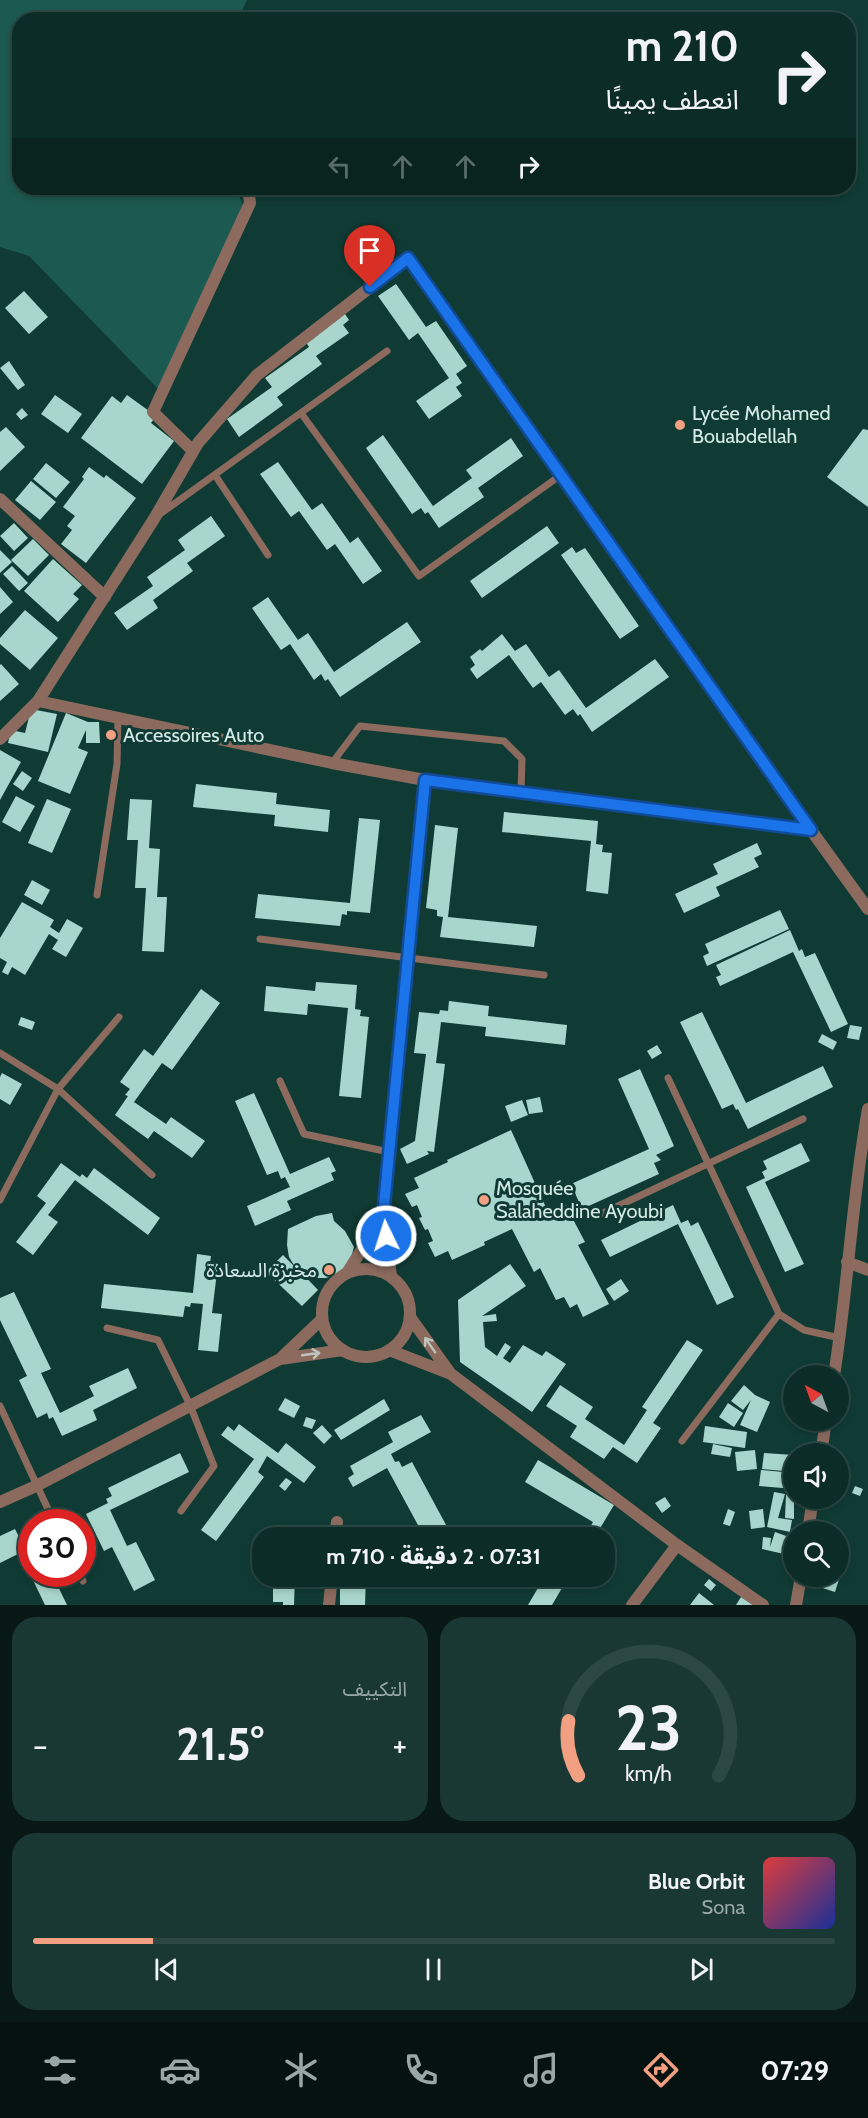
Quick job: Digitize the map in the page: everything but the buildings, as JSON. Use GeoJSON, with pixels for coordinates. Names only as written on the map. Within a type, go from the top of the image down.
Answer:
{"type":"FeatureCollection","features":[{"type":"Feature","properties":{"kind":"street"},"geometry":{"type":"LineString","coordinates":[[193,451],[153,412],[250,203],[249,195]]}},
{"type":"Feature","properties":{"kind":"street"},"geometry":{"type":"LineString","coordinates":[[0,740],[38,701],[154,519],[193,451],[257,375],[408,258],[868,909]]}},
{"type":"Feature","properties":{"kind":"street"},"geometry":{"type":"LineString","coordinates":[[0,499],[105,597]]}},
{"type":"Feature","properties":{"kind":"street"},"geometry":{"type":"LineString","coordinates":[[38,701],[332,763],[425,780],[811,830]]}},
{"type":"Feature","properties":{"kind":"street"},"geometry":{"type":"LineString","coordinates":[[391,1276],[383,1216],[425,780]]}},
{"type":"Feature","properties":{"kind":"street"},"geometry":{"type":"LineString","coordinates":[[836,1365],[868,1109]]}},
{"type":"Feature","properties":{"kind":"street"},"geometry":{"type":"LineString","coordinates":[[347,1273],[383,1216]]}},
{"type":"Feature","properties":{"kind":"street"},"geometry":{"type":"LineString","coordinates":[[848,1262],[868,1270]]}},
{"type":"Feature","properties":{"kind":"street"},"geometry":{"type":"LineString","coordinates":[[358,1269],[369,1269],[391,1276],[406,1294],[410,1317],[407,1330],[389,1350],[378,1355],[366,1357],[343,1350],[333,1342],[326,1331],[322,1319],[325,1297],[338,1279],[358,1269]]}},
{"type":"Feature","properties":{"kind":"street"},"geometry":{"type":"LineString","coordinates":[[410,1317],[451,1374]]}},
{"type":"Feature","properties":{"kind":"street"},"geometry":{"type":"LineString","coordinates":[[0,1502],[36,1486],[280,1359],[322,1319]]}},
{"type":"Feature","properties":{"kind":"street"},"geometry":{"type":"LineString","coordinates":[[280,1359],[343,1350]]}},
{"type":"Feature","properties":{"kind":"street"},"geometry":{"type":"LineString","coordinates":[[389,1350],[451,1374],[677,1545],[763,1605]]}},
{"type":"Feature","properties":{"kind":"street"},"geometry":{"type":"LineString","coordinates":[[336,1527],[337,1522]]}},
{"type":"Feature","properties":{"kind":"street"},"geometry":{"type":"LineString","coordinates":[[632,1605],[677,1545]]}},
{"type":"Feature","properties":{"kind":"street"},"geometry":{"type":"LineString","coordinates":[[329,1605],[331,1587]]}},
{"type":"Feature","properties":{"kind":"street"},"geometry":{"type":"LineString","coordinates":[[796,1605],[799,1587]]}},
{"type":"Feature","properties":{"kind":"lane"},"geometry":{"type":"LineString","coordinates":[[154,519],[387,351]]}},
{"type":"Feature","properties":{"kind":"lane"},"geometry":{"type":"LineString","coordinates":[[301,413],[419,576],[561,475]]}},
{"type":"Feature","properties":{"kind":"lane"},"geometry":{"type":"LineString","coordinates":[[215,475],[268,555]]}},
{"type":"Feature","properties":{"kind":"lane"},"geometry":{"type":"LineString","coordinates":[[97,895],[117,764],[118,718]]}},
{"type":"Feature","properties":{"kind":"lane"},"geometry":{"type":"LineString","coordinates":[[332,763],[360,726],[504,741],[522,759],[521,793]]}},
{"type":"Feature","properties":{"kind":"lane"},"geometry":{"type":"LineString","coordinates":[[260,939],[544,975]]}},
{"type":"Feature","properties":{"kind":"lane"},"geometry":{"type":"LineString","coordinates":[[0,1200],[58,1089],[119,1017]]}},
{"type":"Feature","properties":{"kind":"lane"},"geometry":{"type":"LineString","coordinates":[[0,1053],[58,1089],[152,1175]]}},
{"type":"Feature","properties":{"kind":"lane"},"geometry":{"type":"LineString","coordinates":[[668,1078],[779,1314],[804,1330],[840,1338]]}},
{"type":"Feature","properties":{"kind":"lane"},"geometry":{"type":"LineString","coordinates":[[280,1081],[304,1134],[389,1152]]}},
{"type":"Feature","properties":{"kind":"lane"},"geometry":{"type":"LineString","coordinates":[[601,1214],[803,1119]]}},
{"type":"Feature","properties":{"kind":"lane"},"geometry":{"type":"LineString","coordinates":[[682,1441],[779,1314]]}},
{"type":"Feature","properties":{"kind":"lane"},"geometry":{"type":"LineString","coordinates":[[107,1328],[158,1340],[190,1406],[214,1466],[181,1511]]}},
{"type":"Feature","properties":{"kind":"lane"},"geometry":{"type":"LineString","coordinates":[[0,1406],[48,1509]]}},
{"type":"Feature","properties":{"kind":"shaded area"},"geometry":{"type":"Polygon","coordinates":[[[0,0],[247,0],[241,12],[12,12],[12,195],[238,195],[249,217],[165,396],[29,256],[0,247],[0,0]]]}},
{"type":"Feature","properties":{"kind":"place","name":"Lycée Mohamed Bouabdellah"},"geometry":{"type":"Point","coordinates":[680,425]}},
{"type":"Feature","properties":{"kind":"place","name":"Accessoires Auto"},"geometry":{"type":"Point","coordinates":[111,735]}},
{"type":"Feature","properties":{"kind":"place","name":"Mosquée Salaheddine Ayoubi"},"geometry":{"type":"Point","coordinates":[484,1200]}},
{"type":"Feature","properties":{"kind":"place","name":"مخبزة السعادة"},"geometry":{"type":"Point","coordinates":[329,1270]}},
{"type":"Feature","properties":{"kind":"route"},"geometry":{"type":"LineString","coordinates":[[370,287],[408,258],[811,830],[425,780],[383,1216],[386,1236]]}}]}
